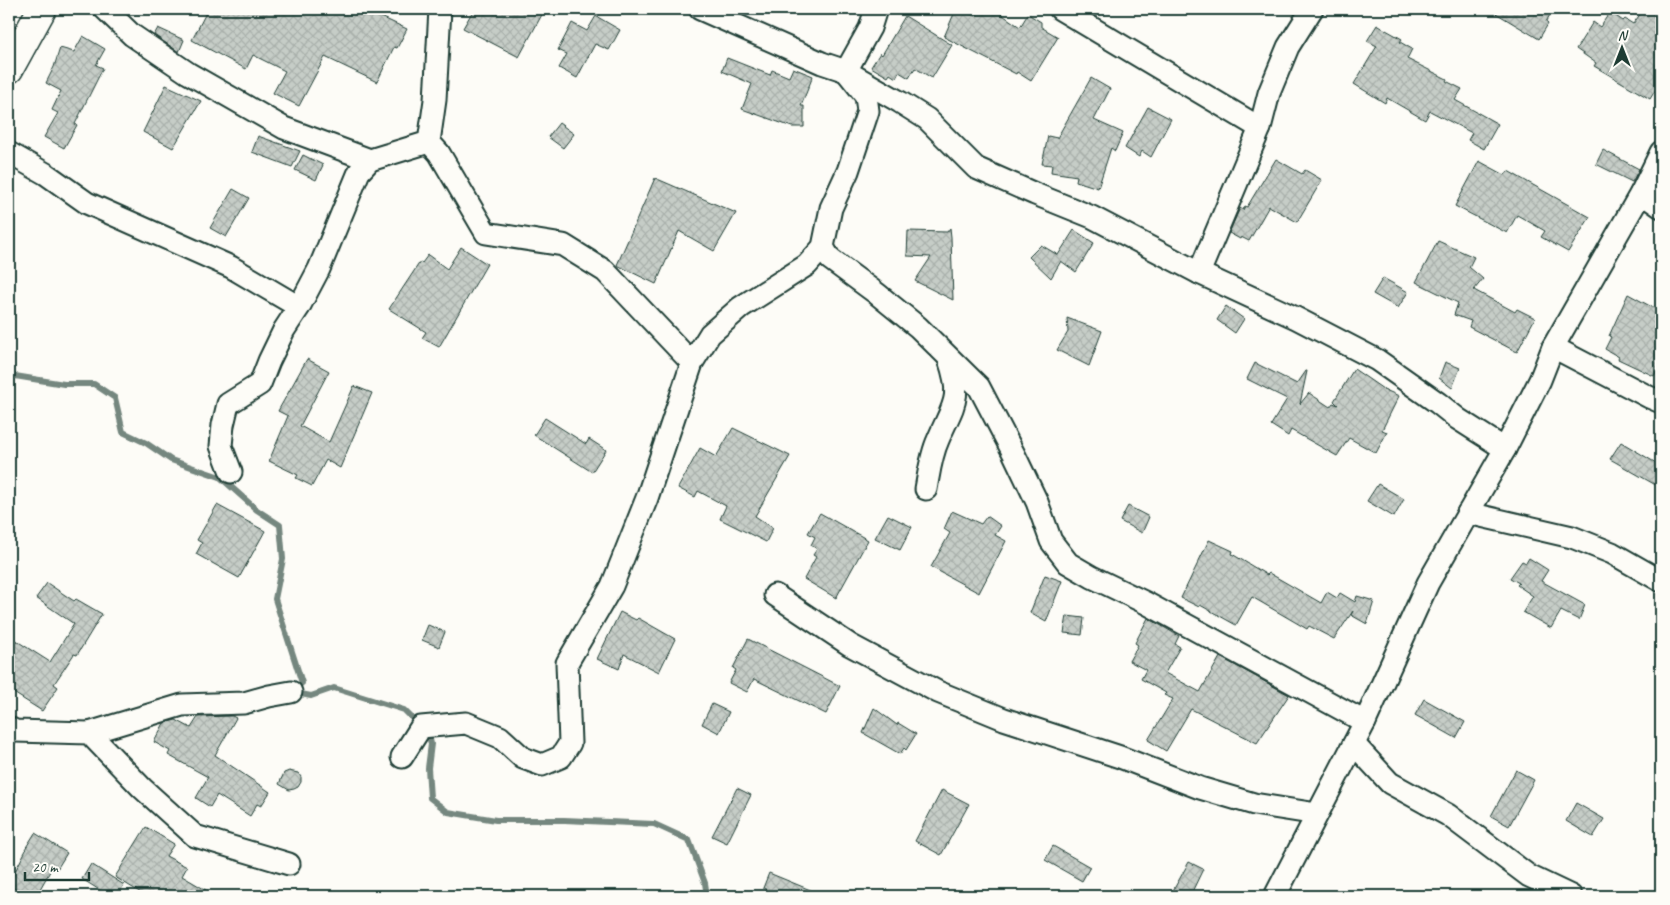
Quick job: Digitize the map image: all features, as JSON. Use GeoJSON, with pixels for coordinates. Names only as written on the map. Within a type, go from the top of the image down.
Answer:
{"type":"FeatureCollection","features":[{"type":"Feature","properties":{"kind":"street"},"geometry":{"type":"LineString","coordinates":[[9,69],[42,9]]}},
{"type":"Feature","properties":{"kind":"street"},"geometry":{"type":"LineString","coordinates":[[105,9],[132,35],[180,68],[284,128],[370,160]]}},
{"type":"Feature","properties":{"kind":"street"},"geometry":{"type":"LineString","coordinates":[[429,142],[435,100],[439,9]]}},
{"type":"Feature","properties":{"kind":"street"},"geometry":{"type":"LineString","coordinates":[[700,9],[822,63],[846,71],[900,102],[927,120],[976,168],[1092,217],[1199,273],[1296,318],[1377,360],[1438,403],[1458,420],[1506,449]]}},
{"type":"Feature","properties":{"kind":"street"},"geometry":{"type":"LineString","coordinates":[[846,71],[870,28],[876,9]]}},
{"type":"Feature","properties":{"kind":"street"},"geometry":{"type":"LineString","coordinates":[[1060,9],[1260,128]]}},
{"type":"Feature","properties":{"kind":"street"},"geometry":{"type":"LineString","coordinates":[[1199,273],[1260,128],[1269,93],[1288,47],[1312,9]]}},
{"type":"Feature","properties":{"kind":"street"},"geometry":{"type":"LineString","coordinates":[[402,757],[421,727],[466,723],[500,737],[523,758],[542,765],[562,757],[570,743],[567,663],[612,586],[648,498],[692,363],[710,334],[741,307],[807,265],[823,246],[831,208],[848,170],[868,111],[866,96],[846,71]]}},
{"type":"Feature","properties":{"kind":"street"},"geometry":{"type":"LineString","coordinates":[[231,472],[221,446],[222,425],[228,404],[260,384],[268,361],[319,269],[359,172],[370,160],[429,142]]}},
{"type":"Feature","properties":{"kind":"street"},"geometry":{"type":"LineString","coordinates":[[429,142],[439,153],[486,233],[563,245],[605,271],[692,363]]}},
{"type":"Feature","properties":{"kind":"street"},"geometry":{"type":"LineString","coordinates":[[1275,896],[1365,722],[1428,583],[1506,449],[1540,380],[1552,347],[1641,193],[1661,152]]}},
{"type":"Feature","properties":{"kind":"street"},"geometry":{"type":"LineString","coordinates":[[9,153],[46,174],[87,203],[231,267],[299,308]]}},
{"type":"Feature","properties":{"kind":"street"},"geometry":{"type":"LineString","coordinates":[[1641,193],[1661,207]]}},
{"type":"Feature","properties":{"kind":"street"},"geometry":{"type":"LineString","coordinates":[[823,246],[830,259],[918,327],[979,387],[1037,502],[1051,541],[1068,563],[1092,577],[1146,603],[1365,722]]}},
{"type":"Feature","properties":{"kind":"street"},"geometry":{"type":"LineString","coordinates":[[1552,347],[1661,402]]}},
{"type":"Feature","properties":{"kind":"street"},"geometry":{"type":"LineString","coordinates":[[926,489],[937,442],[954,406],[957,390],[948,356]]}},
{"type":"Feature","properties":{"kind":"street"},"geometry":{"type":"LineString","coordinates":[[1468,513],[1572,538],[1612,552],[1661,581]]}},
{"type":"Feature","properties":{"kind":"street"},"geometry":{"type":"LineString","coordinates":[[775,594],[850,645],[938,692],[1004,719],[1120,757],[1200,788],[1254,804],[1317,814]]}},
{"type":"Feature","properties":{"kind":"street"},"geometry":{"type":"LineString","coordinates":[[9,728],[15,731],[89,733],[182,705],[244,703],[291,692]]}},
{"type":"Feature","properties":{"kind":"street"},"geometry":{"type":"LineString","coordinates":[[89,733],[142,788],[196,836],[289,864]]}},
{"type":"Feature","properties":{"kind":"street"},"geometry":{"type":"LineString","coordinates":[[1354,744],[1390,783],[1448,815],[1529,876],[1571,896]]}},
{"type":"Feature","properties":{"kind":"building"},"geometry":{"type":"Polygon","coordinates":[[[208,9],[364,9],[407,29],[397,48],[394,47],[377,82],[325,57],[299,106],[273,93],[285,71],[253,55],[246,69],[192,40],[208,9]]]}},
{"type":"Feature","properties":{"kind":"building"},"geometry":{"type":"Polygon","coordinates":[[[474,9],[545,9],[519,57],[463,28],[474,9]]]}},
{"type":"Feature","properties":{"kind":"building"},"geometry":{"type":"Polygon","coordinates":[[[956,9],[976,16],[981,9],[994,9],[1020,27],[1028,14],[1041,22],[1041,27],[1058,37],[1031,81],[1017,72],[1016,74],[944,37],[956,9]]]}},
{"type":"Feature","properties":{"kind":"building"},"geometry":{"type":"Polygon","coordinates":[[[1489,9],[1553,9],[1546,22],[1548,24],[1539,39],[1489,9]]]}},
{"type":"Feature","properties":{"kind":"building"},"geometry":{"type":"Polygon","coordinates":[[[1644,9],[1654,9],[1661,14],[1661,81],[1650,99],[1594,66],[1596,63],[1576,49],[1593,22],[1600,27],[1610,12],[1623,21],[1625,19],[1633,24],[1644,9]]]}},
{"type":"Feature","properties":{"kind":"building"},"geometry":{"type":"Polygon","coordinates":[[[596,16],[620,30],[609,50],[595,44],[577,78],[559,68],[567,54],[558,50],[572,23],[587,31],[596,16]]]}},
{"type":"Feature","properties":{"kind":"building"},"geometry":{"type":"Polygon","coordinates":[[[905,16],[952,45],[932,78],[915,68],[909,78],[899,72],[896,78],[890,74],[888,77],[871,67],[880,53],[882,55],[905,16]]]}},
{"type":"Feature","properties":{"kind":"building"},"geometry":{"type":"Polygon","coordinates":[[[1377,25],[1402,39],[1400,42],[1412,49],[1407,59],[1447,79],[1446,81],[1462,89],[1455,100],[1498,124],[1484,149],[1468,140],[1472,133],[1430,111],[1425,120],[1387,98],[1385,103],[1354,84],[1377,46],[1367,41],[1377,25]]]}},
{"type":"Feature","properties":{"kind":"building"},"geometry":{"type":"Polygon","coordinates":[[[158,28],[184,40],[179,52],[154,35],[158,28]]]}},
{"type":"Feature","properties":{"kind":"building"},"geometry":{"type":"Polygon","coordinates":[[[83,36],[105,49],[96,65],[103,68],[75,124],[77,125],[64,148],[44,137],[58,113],[52,110],[61,91],[46,83],[60,48],[74,52],[83,36]]]}},
{"type":"Feature","properties":{"kind":"building"},"geometry":{"type":"Polygon","coordinates":[[[727,58],[770,75],[772,70],[789,77],[793,68],[813,76],[801,106],[804,106],[804,127],[792,127],[742,109],[752,84],[722,71],[727,58]]]}},
{"type":"Feature","properties":{"kind":"building"},"geometry":{"type":"Polygon","coordinates":[[[1091,78],[1110,89],[1094,120],[1123,133],[1115,151],[1111,148],[1098,188],[1076,181],[1077,176],[1051,172],[1052,165],[1042,164],[1048,136],[1057,138],[1091,78]]]}},
{"type":"Feature","properties":{"kind":"building"},"geometry":{"type":"Polygon","coordinates":[[[166,85],[201,101],[173,148],[143,132],[166,85]]]}},
{"type":"Feature","properties":{"kind":"building"},"geometry":{"type":"Polygon","coordinates":[[[1148,107],[1171,119],[1151,157],[1142,151],[1139,157],[1125,148],[1148,107]]]}},
{"type":"Feature","properties":{"kind":"building"},"geometry":{"type":"Polygon","coordinates":[[[559,123],[574,134],[563,148],[548,137],[559,123]]]}},
{"type":"Feature","properties":{"kind":"building"},"geometry":{"type":"Polygon","coordinates":[[[258,136],[300,151],[292,167],[252,152],[258,136]]]}},
{"type":"Feature","properties":{"kind":"building"},"geometry":{"type":"Polygon","coordinates":[[[1603,150],[1639,169],[1632,182],[1596,164],[1603,150]]]}},
{"type":"Feature","properties":{"kind":"building"},"geometry":{"type":"Polygon","coordinates":[[[303,155],[323,165],[316,180],[295,170],[303,155]]]}},
{"type":"Feature","properties":{"kind":"building"},"geometry":{"type":"Polygon","coordinates":[[[1276,159],[1302,174],[1305,170],[1322,180],[1297,222],[1269,206],[1249,241],[1241,237],[1240,239],[1229,233],[1240,208],[1243,210],[1245,206],[1247,207],[1276,159]]]}},
{"type":"Feature","properties":{"kind":"building"},"geometry":{"type":"Polygon","coordinates":[[[1479,161],[1505,175],[1508,171],[1590,217],[1568,252],[1541,237],[1545,231],[1517,215],[1507,233],[1455,206],[1479,161]]]}},
{"type":"Feature","properties":{"kind":"building"},"geometry":{"type":"Polygon","coordinates":[[[655,178],[736,213],[714,251],[679,231],[656,284],[617,265],[655,178]]]}},
{"type":"Feature","properties":{"kind":"building"},"geometry":{"type":"Polygon","coordinates":[[[233,189],[249,198],[226,237],[210,228],[233,189]]]}},
{"type":"Feature","properties":{"kind":"building"},"geometry":{"type":"Polygon","coordinates":[[[950,228],[953,300],[915,281],[931,257],[907,256],[908,231],[947,232],[950,228]]]}},
{"type":"Feature","properties":{"kind":"building"},"geometry":{"type":"Polygon","coordinates":[[[1074,230],[1094,243],[1076,272],[1061,261],[1051,278],[1029,257],[1041,245],[1058,255],[1074,230]]]}},
{"type":"Feature","properties":{"kind":"building"},"geometry":{"type":"Polygon","coordinates":[[[1438,241],[1474,257],[1469,267],[1483,279],[1474,290],[1515,312],[1517,309],[1535,318],[1517,352],[1469,327],[1471,321],[1454,315],[1458,303],[1416,282],[1438,241]]]}},
{"type":"Feature","properties":{"kind":"building"},"geometry":{"type":"Polygon","coordinates":[[[461,247],[487,264],[439,347],[422,338],[426,332],[389,309],[420,262],[422,263],[428,255],[447,269],[461,247]]]}},
{"type":"Feature","properties":{"kind":"building"},"geometry":{"type":"Polygon","coordinates":[[[1383,278],[1408,292],[1398,308],[1373,294],[1383,278]]]}},
{"type":"Feature","properties":{"kind":"building"},"geometry":{"type":"Polygon","coordinates":[[[1628,294],[1661,312],[1661,361],[1654,376],[1618,359],[1619,357],[1605,349],[1628,294]]]}},
{"type":"Feature","properties":{"kind":"building"},"geometry":{"type":"Polygon","coordinates":[[[1226,306],[1244,319],[1235,333],[1217,320],[1226,306]]]}},
{"type":"Feature","properties":{"kind":"building"},"geometry":{"type":"Polygon","coordinates":[[[1067,318],[1102,331],[1089,366],[1057,350],[1068,332],[1067,318]]]}},
{"type":"Feature","properties":{"kind":"building"},"geometry":{"type":"Polygon","coordinates":[[[307,359],[329,371],[300,426],[329,442],[354,386],[372,393],[340,468],[326,460],[312,486],[296,478],[298,475],[269,461],[288,416],[278,411],[307,359]]]}},
{"type":"Feature","properties":{"kind":"building"},"geometry":{"type":"Polygon","coordinates":[[[1445,362],[1460,368],[1452,388],[1439,378],[1445,362]]]}},
{"type":"Feature","properties":{"kind":"building"},"geometry":{"type":"Polygon","coordinates":[[[1255,363],[1297,384],[1307,371],[1300,404],[1309,393],[1330,407],[1333,403],[1338,405],[1334,401],[1354,369],[1383,389],[1399,396],[1382,430],[1387,432],[1376,453],[1349,438],[1337,456],[1291,430],[1288,436],[1271,425],[1287,399],[1247,379],[1255,363]]]}},
{"type":"Feature","properties":{"kind":"building"},"geometry":{"type":"Polygon","coordinates":[[[545,418],[586,444],[589,439],[606,450],[592,472],[534,435],[545,418]]]}},
{"type":"Feature","properties":{"kind":"building"},"geometry":{"type":"Polygon","coordinates":[[[733,428],[790,456],[755,516],[773,528],[766,542],[720,519],[726,506],[698,491],[695,497],[678,488],[700,448],[716,457],[733,428]]]}},
{"type":"Feature","properties":{"kind":"building"},"geometry":{"type":"Polygon","coordinates":[[[1621,442],[1661,466],[1661,488],[1610,459],[1621,442]]]}},
{"type":"Feature","properties":{"kind":"building"},"geometry":{"type":"Polygon","coordinates":[[[1378,484],[1404,499],[1394,517],[1367,501],[1378,484]]]}},
{"type":"Feature","properties":{"kind":"building"},"geometry":{"type":"Polygon","coordinates":[[[217,505],[265,531],[239,578],[196,554],[202,543],[197,540],[217,505]]]}},
{"type":"Feature","properties":{"kind":"building"},"geometry":{"type":"Polygon","coordinates":[[[1128,506],[1149,517],[1142,533],[1120,521],[1128,506]]]}},
{"type":"Feature","properties":{"kind":"building"},"geometry":{"type":"Polygon","coordinates":[[[952,511],[981,524],[987,516],[1001,526],[995,535],[1006,541],[979,593],[931,567],[950,533],[944,529],[952,511]]]}},
{"type":"Feature","properties":{"kind":"building"},"geometry":{"type":"Polygon","coordinates":[[[820,513],[868,540],[836,598],[804,579],[816,557],[813,555],[817,549],[811,545],[815,537],[808,533],[820,513]]]}},
{"type":"Feature","properties":{"kind":"building"},"geometry":{"type":"Polygon","coordinates":[[[888,515],[912,527],[900,550],[875,538],[888,515]]]}},
{"type":"Feature","properties":{"kind":"building"},"geometry":{"type":"Polygon","coordinates":[[[1209,540],[1233,551],[1232,554],[1267,575],[1269,573],[1321,603],[1327,592],[1337,598],[1340,593],[1355,602],[1357,596],[1374,601],[1367,624],[1351,615],[1353,611],[1334,639],[1309,626],[1307,629],[1252,597],[1236,625],[1200,605],[1199,607],[1181,598],[1209,540]]]}},
{"type":"Feature","properties":{"kind":"building"},"geometry":{"type":"Polygon","coordinates":[[[1529,558],[1548,570],[1541,581],[1585,605],[1579,620],[1561,611],[1551,628],[1523,612],[1533,596],[1517,585],[1519,583],[1510,578],[1522,561],[1526,563],[1529,558]]]}},
{"type":"Feature","properties":{"kind":"building"},"geometry":{"type":"Polygon","coordinates":[[[1045,575],[1062,581],[1046,622],[1030,613],[1045,575]]]}},
{"type":"Feature","properties":{"kind":"building"},"geometry":{"type":"Polygon","coordinates":[[[47,583],[74,601],[76,599],[102,614],[77,655],[74,654],[54,684],[58,687],[42,711],[9,690],[9,636],[50,662],[74,624],[36,598],[47,583]]]}},
{"type":"Feature","properties":{"kind":"building"},"geometry":{"type":"Polygon","coordinates":[[[620,612],[636,620],[638,618],[675,639],[659,672],[624,654],[619,669],[597,659],[620,612]]]}},
{"type":"Feature","properties":{"kind":"building"},"geometry":{"type":"Polygon","coordinates":[[[1067,616],[1084,618],[1082,635],[1064,633],[1067,616]]]}},
{"type":"Feature","properties":{"kind":"building"},"geometry":{"type":"Polygon","coordinates":[[[1148,618],[1179,636],[1175,644],[1180,647],[1165,673],[1200,692],[1220,657],[1289,695],[1257,743],[1191,709],[1166,751],[1148,740],[1173,699],[1141,679],[1146,670],[1129,661],[1138,645],[1135,643],[1148,618]]]}},
{"type":"Feature","properties":{"kind":"building"},"geometry":{"type":"Polygon","coordinates":[[[428,625],[445,632],[439,647],[422,640],[428,625]]]}},
{"type":"Feature","properties":{"kind":"building"},"geometry":{"type":"Polygon","coordinates":[[[748,639],[840,686],[826,714],[754,679],[747,692],[729,683],[736,670],[733,668],[748,639]]]}},
{"type":"Feature","properties":{"kind":"building"},"geometry":{"type":"Polygon","coordinates":[[[1424,699],[1465,722],[1456,738],[1415,715],[1424,699]]]}},
{"type":"Feature","properties":{"kind":"building"},"geometry":{"type":"Polygon","coordinates":[[[712,704],[729,712],[719,733],[702,724],[712,704]]]}},
{"type":"Feature","properties":{"kind":"building"},"geometry":{"type":"Polygon","coordinates":[[[874,708],[897,725],[898,723],[916,734],[906,750],[904,748],[900,754],[863,733],[874,708]]]}},
{"type":"Feature","properties":{"kind":"building"},"geometry":{"type":"Polygon","coordinates":[[[232,716],[236,718],[215,755],[270,792],[261,806],[257,804],[250,816],[217,795],[210,807],[196,798],[208,777],[168,755],[170,751],[154,742],[164,723],[176,720],[191,728],[198,717],[232,716]]]}},
{"type":"Feature","properties":{"kind":"building"},"geometry":{"type":"Polygon","coordinates":[[[1516,770],[1534,780],[1509,826],[1491,816],[1516,770]]]}},
{"type":"Feature","properties":{"kind":"building"},"geometry":{"type":"Polygon","coordinates":[[[289,771],[298,773],[301,777],[301,782],[298,787],[289,790],[279,784],[284,773],[289,771]]]}},
{"type":"Feature","properties":{"kind":"building"},"geometry":{"type":"Polygon","coordinates":[[[737,788],[751,795],[727,843],[712,836],[737,788]]]}},
{"type":"Feature","properties":{"kind":"building"},"geometry":{"type":"Polygon","coordinates":[[[942,790],[969,804],[941,855],[915,841],[942,790]]]}},
{"type":"Feature","properties":{"kind":"building"},"geometry":{"type":"Polygon","coordinates":[[[1576,803],[1604,819],[1593,837],[1566,821],[1576,803]]]}},
{"type":"Feature","properties":{"kind":"building"},"geometry":{"type":"Polygon","coordinates":[[[146,827],[174,844],[166,856],[187,867],[182,876],[216,896],[146,896],[115,877],[146,827]]]}},
{"type":"Feature","properties":{"kind":"building"},"geometry":{"type":"Polygon","coordinates":[[[35,833],[67,853],[57,869],[53,866],[36,896],[16,896],[19,891],[9,885],[9,883],[35,833]]]}},
{"type":"Feature","properties":{"kind":"building"},"geometry":{"type":"Polygon","coordinates":[[[1053,846],[1090,867],[1082,881],[1045,860],[1053,846]]]}},
{"type":"Feature","properties":{"kind":"building"},"geometry":{"type":"Polygon","coordinates":[[[1189,862],[1203,869],[1190,896],[1170,896],[1189,862]]]}},
{"type":"Feature","properties":{"kind":"building"},"geometry":{"type":"Polygon","coordinates":[[[91,864],[124,885],[117,896],[109,896],[82,879],[91,864]]]}},
{"type":"Feature","properties":{"kind":"building"},"geometry":{"type":"Polygon","coordinates":[[[769,873],[825,896],[782,896],[763,888],[769,873]]]}},
{"type":"Feature","properties":{"kind":"waterway"},"geometry":{"type":"LineString","coordinates":[[9,375],[64,384],[94,384],[115,398],[123,432],[146,443],[171,460],[220,477],[257,510],[280,525],[283,559],[275,599],[302,683],[291,692],[311,696],[334,688],[404,710],[429,735],[431,744],[428,768],[430,798],[448,812],[496,820],[564,820],[654,824],[689,840],[705,883],[707,896]]}}]}
